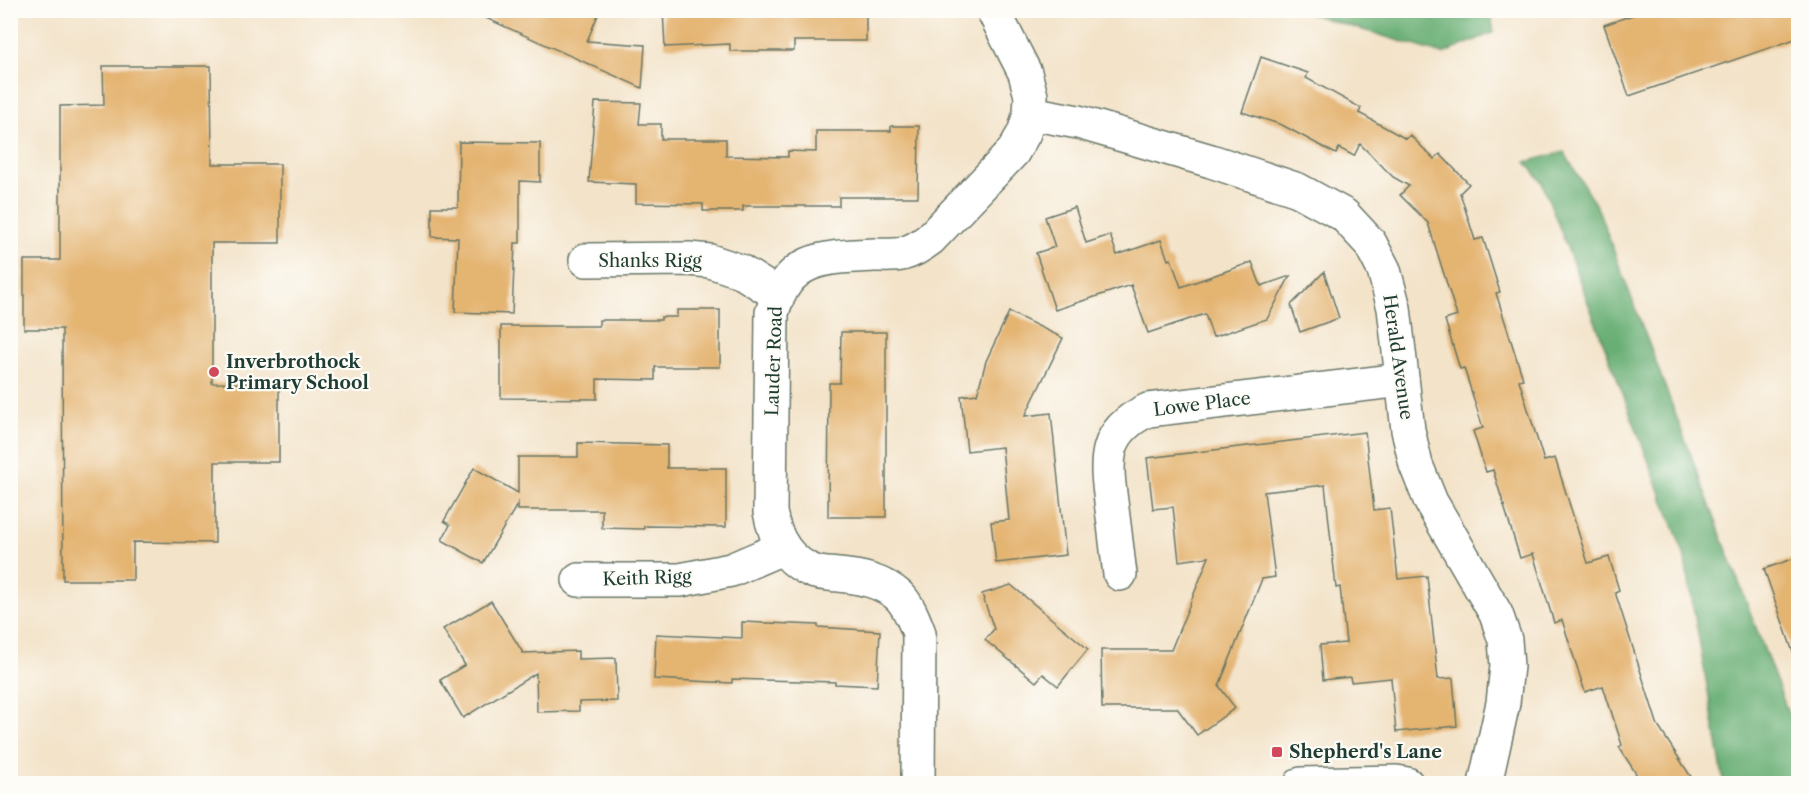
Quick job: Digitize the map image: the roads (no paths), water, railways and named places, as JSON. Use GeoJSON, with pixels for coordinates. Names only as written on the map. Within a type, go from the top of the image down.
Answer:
{"type":"FeatureCollection","features":[{"type":"Feature","properties":{"kind":"street","name":"Lauder Road"},"geometry":{"type":"LineString","coordinates":[[782,548],[773,530],[771,512],[772,313],[777,294],[796,272],[818,260],[901,254],[918,248],[930,239],[1013,152],[1030,112],[1031,96],[1025,73],[993,10]]}},
{"type":"Feature","properties":{"kind":"street","name":"Herald Avenue"},"geometry":{"type":"LineString","coordinates":[[1030,112],[1078,122],[1211,161],[1298,190],[1344,215],[1370,243],[1384,270],[1394,308],[1407,430],[1416,465],[1431,502],[1496,614],[1504,640],[1507,666],[1503,702],[1485,783]]}},
{"type":"Feature","properties":{"kind":"street","name":"Shanks Rigg"},"geometry":{"type":"LineString","coordinates":[[586,260],[690,259],[710,261],[740,271],[777,294]]}},
{"type":"Feature","properties":{"kind":"street","name":"Lowe Place"},"geometry":{"type":"LineString","coordinates":[[1120,574],[1107,467],[1110,448],[1131,417],[1148,410],[1402,380]]}},
{"type":"Feature","properties":{"kind":"street","name":"Keith Rigg"},"geometry":{"type":"LineString","coordinates":[[579,580],[680,580],[731,570],[782,548]]}},
{"type":"Feature","properties":{"kind":"street"},"geometry":{"type":"LineString","coordinates":[[782,548],[800,564],[816,572],[860,577],[879,584],[899,597],[912,613],[919,633],[918,783]]}},
{"type":"Feature","properties":{"kind":"street"},"geometry":{"type":"LineString","coordinates":[[1301,783],[1407,783]]}},
{"type":"Feature","properties":{"kind":"place","name":"Inverbrothock Primary School"},"geometry":{"type":"Point","coordinates":[214,372]}},
{"type":"Feature","properties":{"kind":"place","name":"Shepherd's Lane"},"geometry":{"type":"Point","coordinates":[1277,752]}}]}
